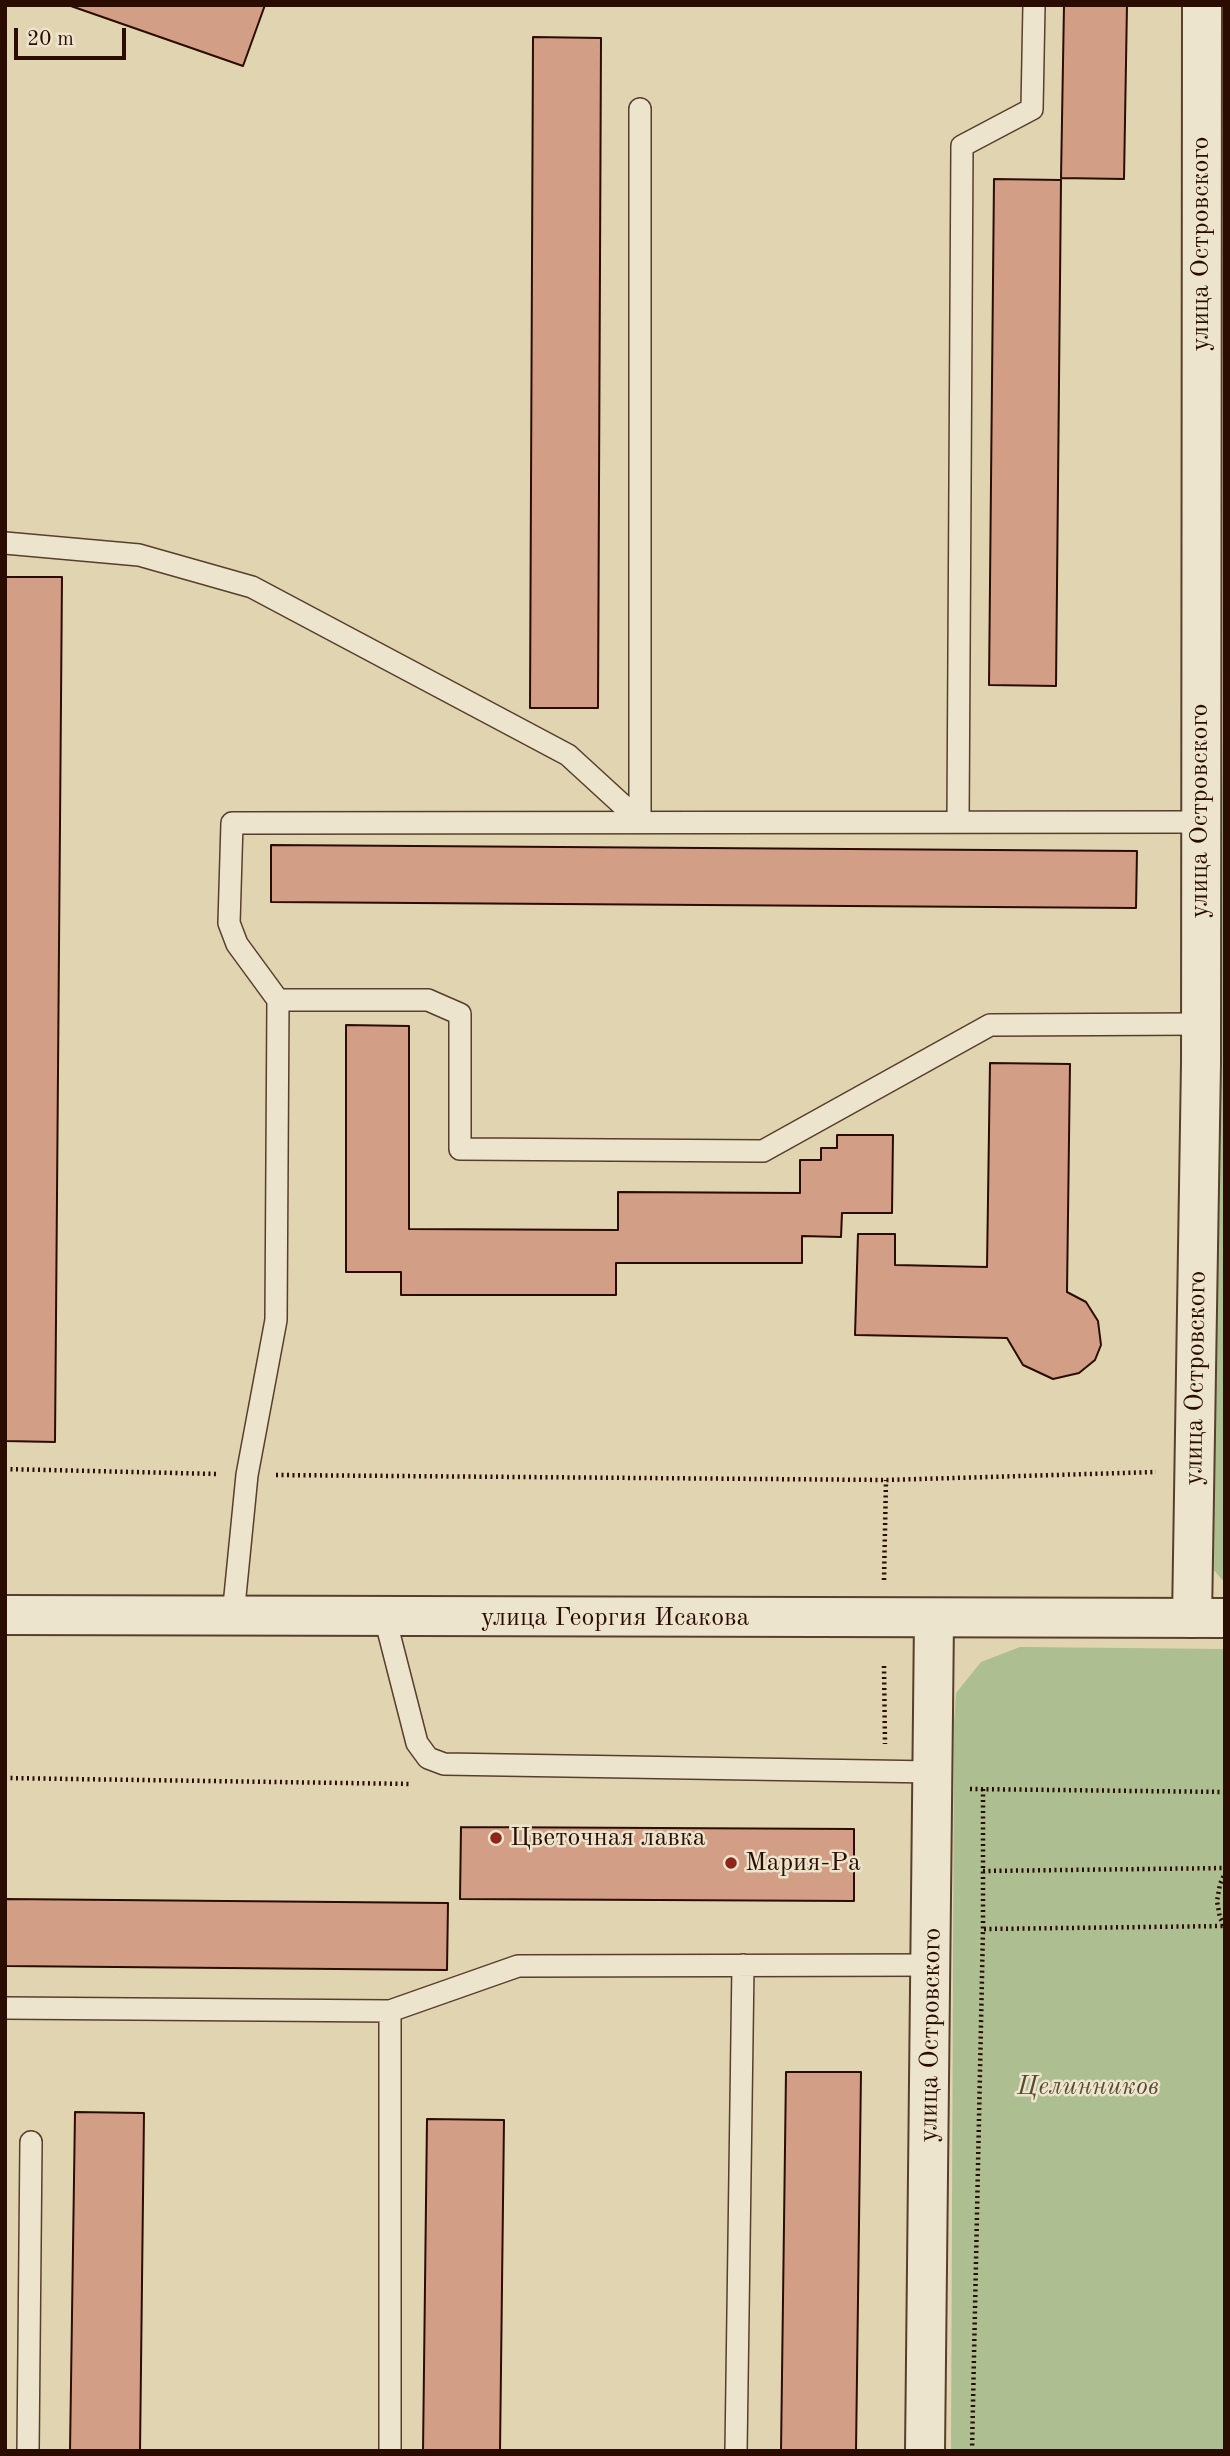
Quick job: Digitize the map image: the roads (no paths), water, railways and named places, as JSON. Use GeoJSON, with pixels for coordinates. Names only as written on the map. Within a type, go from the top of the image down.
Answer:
{"type":"FeatureCollection","features":[{"type":"Feature","properties":{"kind":"street","name":"улица Островского"},"geometry":{"type":"LineString","coordinates":[[1202,5],[1200,822],[1208,1618]]}},
{"type":"Feature","properties":{"kind":"street","name":"улица Георгия Исакова"},"geometry":{"type":"LineString","coordinates":[[5,1615],[1208,1618]]}},
{"type":"Feature","properties":{"kind":"street","name":"улица Островского"},"geometry":{"type":"LineString","coordinates":[[925,2451],[934,1619]]}},
{"type":"Feature","properties":{"kind":"lane"},"geometry":{"type":"LineString","coordinates":[[958,821],[962,146],[1032,109],[1034,5]]}},
{"type":"Feature","properties":{"kind":"lane"},"geometry":{"type":"LineString","coordinates":[[640,110],[640,821]]}},
{"type":"Feature","properties":{"kind":"lane"},"geometry":{"type":"LineString","coordinates":[[5,543],[139,555],[252,587],[568,755],[640,821]]}},
{"type":"Feature","properties":{"kind":"lane"},"geometry":{"type":"LineString","coordinates":[[233,1616],[247,1475],[276,1320],[278,1000],[237,944],[229,923],[232,823],[1200,822]]}},
{"type":"Feature","properties":{"kind":"lane"},"geometry":{"type":"LineString","coordinates":[[278,1000],[428,1000],[460,1014],[460,1149],[763,1151],[990,1025],[1201,1024]]}},
{"type":"Feature","properties":{"kind":"lane"},"geometry":{"type":"LineString","coordinates":[[385,1618],[418,1743],[428,1758],[444,1764],[885,1772],[933,1781]]}},
{"type":"Feature","properties":{"kind":"lane"},"geometry":{"type":"LineString","coordinates":[[737,2451],[743,1965]]}},
{"type":"Feature","properties":{"kind":"lane"},"geometry":{"type":"LineString","coordinates":[[5,2008],[390,2011],[518,1966],[932,1965]]}},
{"type":"Feature","properties":{"kind":"lane"},"geometry":{"type":"LineString","coordinates":[[390,2011],[390,2451]]}},
{"type":"Feature","properties":{"kind":"lane"},"geometry":{"type":"LineString","coordinates":[[28,2451],[31,2142]]}},
{"type":"Feature","properties":{"kind":"place","name":"Цветочная лавка"},"geometry":{"type":"Point","coordinates":[496,1838]}},
{"type":"Feature","properties":{"kind":"place","name":"Мария-Ра"},"geometry":{"type":"Point","coordinates":[731,1863]}},
{"type":"Feature","properties":{"kind":"park label","name":"Целинников"},"geometry":{"type":"Point","coordinates":[1088,2087]}}]}
